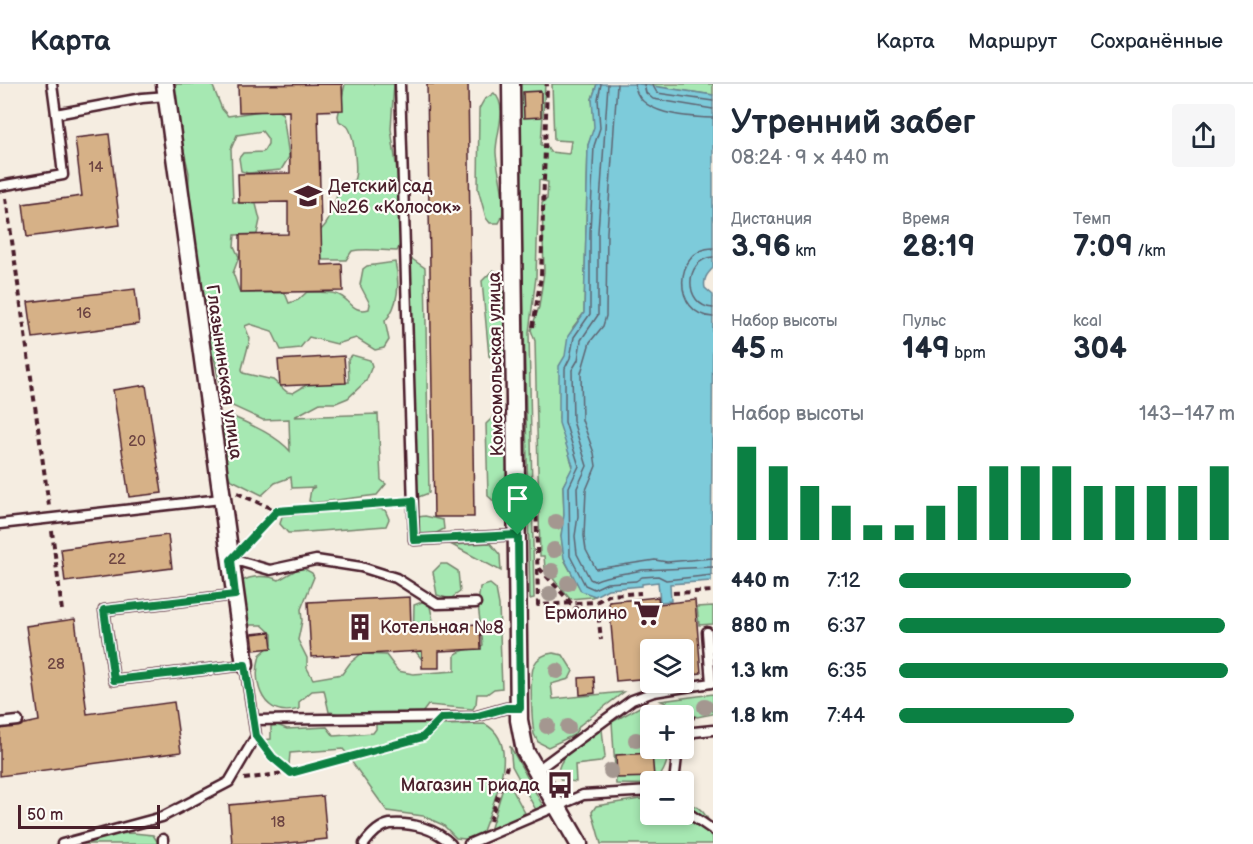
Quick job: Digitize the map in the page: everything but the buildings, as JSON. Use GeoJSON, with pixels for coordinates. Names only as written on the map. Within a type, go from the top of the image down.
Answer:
{"type":"FeatureCollection","features":[{"type":"Feature","properties":{"kind":"street","name":"Комсомольская улица"},"geometry":{"type":"LineString","coordinates":[[511,84],[520,708],[525,751],[579,844]]}},
{"type":"Feature","properties":{"kind":"street","name":"Глазынинская улица"},"geometry":{"type":"LineString","coordinates":[[166,90],[245,665]]}},
{"type":"Feature","properties":{"kind":"lane"},"geometry":{"type":"LineString","coordinates":[[2,186],[63,175],[52,84]]}},
{"type":"Feature","properties":{"kind":"lane"},"geometry":{"type":"LineString","coordinates":[[400,84],[414,540],[518,535]]}},
{"type":"Feature","properties":{"kind":"lane"},"geometry":{"type":"LineString","coordinates":[[56,114],[166,90]]}},
{"type":"Feature","properties":{"kind":"lane"},"geometry":{"type":"LineString","coordinates":[[0,524],[51,519],[220,492]]}},
{"type":"Feature","properties":{"kind":"lane"},"geometry":{"type":"LineString","coordinates":[[231,560],[270,570],[316,560],[361,567],[396,578],[437,604],[476,603]]}},
{"type":"Feature","properties":{"kind":"lane"},"geometry":{"type":"LineString","coordinates":[[62,844],[162,817],[229,782],[256,736],[245,665],[114,680],[104,610],[235,595]]}},
{"type":"Feature","properties":{"kind":"lane"},"geometry":{"type":"LineString","coordinates":[[536,771],[614,712],[640,697],[654,692],[711,683],[707,632]]}},
{"type":"Feature","properties":{"kind":"lane"},"geometry":{"type":"LineString","coordinates":[[254,720],[474,717],[506,708],[520,708]]}},
{"type":"Feature","properties":{"kind":"lane"},"geometry":{"type":"LineString","coordinates":[[0,723],[18,721]]}},
{"type":"Feature","properties":{"kind":"lane"},"geometry":{"type":"LineString","coordinates":[[694,732],[713,730]]}},
{"type":"Feature","properties":{"kind":"lane"},"geometry":{"type":"LineString","coordinates":[[469,844],[593,794],[640,792]]}},
{"type":"Feature","properties":{"kind":"lane"},"geometry":{"type":"LineString","coordinates":[[694,817],[713,830]]}},
{"type":"Feature","properties":{"kind":"lane"},"geometry":{"type":"LineString","coordinates":[[364,844],[373,833],[388,824],[439,832],[451,844]]}},
{"type":"Feature","properties":{"kind":"path"},"geometry":{"type":"LineString","coordinates":[[532,335],[541,264],[547,84]]}},
{"type":"Feature","properties":{"kind":"path"},"geometry":{"type":"LineString","coordinates":[[2,186],[33,372],[62,611]]}},
{"type":"Feature","properties":{"kind":"path"},"geometry":{"type":"LineString","coordinates":[[536,483],[538,605],[596,602],[609,595],[641,593]]}},
{"type":"Feature","properties":{"kind":"path"},"geometry":{"type":"LineString","coordinates":[[220,492],[277,511],[412,501]]}},
{"type":"Feature","properties":{"kind":"path"},"geometry":{"type":"LineString","coordinates":[[231,560],[277,511]]}},
{"type":"Feature","properties":{"kind":"path"},"geometry":{"type":"LineString","coordinates":[[538,567],[581,614],[598,612],[601,640]]}},
{"type":"Feature","properties":{"kind":"path"},"geometry":{"type":"LineString","coordinates":[[673,593],[713,591]]}},
{"type":"Feature","properties":{"kind":"path"},"geometry":{"type":"LineString","coordinates":[[640,697],[703,721]]}},
{"type":"Feature","properties":{"kind":"path"},"geometry":{"type":"LineString","coordinates":[[229,782],[291,773],[423,737],[442,718]]}},
{"type":"Feature","properties":{"kind":"path"},"geometry":{"type":"LineString","coordinates":[[256,736],[272,757],[291,773]]}},
{"type":"Feature","properties":{"kind":"path"},"geometry":{"type":"LineString","coordinates":[[485,839],[507,766]]}},
{"type":"Feature","properties":{"kind":"green space"},"geometry":{"type":"Polygon","coordinates":[[[172,84],[212,84],[222,109],[228,116],[275,109],[283,114],[289,157],[281,170],[248,173],[241,171],[239,158],[243,153],[263,152],[268,144],[268,139],[262,131],[237,135],[231,149],[233,202],[256,204],[260,220],[257,234],[235,235],[234,246],[239,257],[233,273],[240,293],[285,293],[289,303],[298,300],[307,292],[329,293],[341,296],[355,308],[369,309],[370,304],[360,285],[363,269],[367,266],[395,262],[398,278],[396,301],[385,321],[389,340],[384,348],[375,350],[356,338],[337,344],[309,337],[300,348],[281,350],[272,331],[250,324],[245,326],[250,339],[243,373],[273,380],[287,392],[293,393],[308,384],[349,382],[348,359],[352,355],[370,360],[372,366],[366,381],[348,398],[336,403],[320,403],[294,417],[378,414],[381,480],[386,484],[377,495],[313,503],[309,501],[311,489],[315,487],[292,488],[291,477],[275,483],[262,495],[230,479],[219,439],[219,423],[222,416],[227,414],[260,430],[277,439],[290,451],[289,419],[263,420],[228,404],[221,393],[215,361],[206,341],[199,298],[202,276],[188,215],[189,173],[183,147],[173,127],[172,84]]]}},
{"type":"Feature","properties":{"kind":"green space"},"geometry":{"type":"Polygon","coordinates":[[[345,84],[394,84],[391,129],[398,178],[407,184],[407,218],[397,251],[357,250],[352,251],[346,260],[321,260],[316,234],[329,219],[340,190],[354,180],[356,169],[352,136],[347,126],[339,121],[338,116],[345,84]]]}},
{"type":"Feature","properties":{"kind":"green space"},"geometry":{"type":"Polygon","coordinates":[[[519,84],[545,84],[541,145],[547,146],[550,152],[569,154],[571,141],[554,140],[552,84],[597,84],[592,99],[596,126],[588,145],[584,313],[573,327],[559,418],[573,467],[563,486],[564,515],[561,536],[565,561],[581,590],[595,596],[592,597],[570,599],[545,569],[544,556],[540,556],[535,341],[531,330],[539,307],[544,272],[542,203],[547,199],[548,182],[539,180],[536,277],[529,332],[534,598],[530,599],[521,183],[513,181],[512,169],[521,157],[519,84]]]}},
{"type":"Feature","properties":{"kind":"green space"},"geometry":{"type":"Polygon","coordinates":[[[639,84],[713,84],[713,95],[639,84]]]}},
{"type":"Feature","properties":{"kind":"green space"},"geometry":{"type":"Polygon","coordinates":[[[494,93],[498,99],[501,114],[496,146],[503,199],[502,216],[499,223],[490,223],[486,218],[478,189],[479,109],[484,100],[494,93]]]}},
{"type":"Feature","properties":{"kind":"green space"},"geometry":{"type":"Polygon","coordinates":[[[412,259],[425,268],[429,493],[416,498],[401,287],[401,263],[412,259]]]}},
{"type":"Feature","properties":{"kind":"green space"},"geometry":{"type":"Polygon","coordinates":[[[493,270],[506,276],[507,353],[496,361],[489,356],[482,281],[493,270]]]}},
{"type":"Feature","properties":{"kind":"green space"},"geometry":{"type":"Polygon","coordinates":[[[495,415],[504,418],[510,435],[510,497],[497,504],[488,496],[486,424],[495,415]]]}},
{"type":"Feature","properties":{"kind":"green space"},"geometry":{"type":"Polygon","coordinates":[[[369,507],[385,510],[389,519],[386,526],[288,533],[280,524],[282,516],[369,507]]]}},
{"type":"Feature","properties":{"kind":"green space"},"geometry":{"type":"Polygon","coordinates":[[[425,516],[443,520],[444,529],[431,536],[416,532],[414,527],[418,517],[425,516]]]}},
{"type":"Feature","properties":{"kind":"green space"},"geometry":{"type":"Polygon","coordinates":[[[490,543],[500,555],[501,571],[452,545],[490,543]]]}},
{"type":"Feature","properties":{"kind":"green space"},"geometry":{"type":"Polygon","coordinates":[[[441,564],[447,564],[458,571],[460,592],[450,599],[437,595],[433,572],[441,564]]]}},
{"type":"Feature","properties":{"kind":"green space"},"geometry":{"type":"Polygon","coordinates":[[[301,567],[312,573],[314,577],[301,609],[302,621],[298,640],[307,658],[307,668],[313,679],[342,674],[361,654],[386,655],[398,671],[413,674],[455,671],[455,655],[483,645],[478,605],[480,587],[490,584],[496,589],[499,605],[502,688],[494,689],[487,694],[477,694],[473,709],[428,705],[422,713],[422,720],[436,729],[440,725],[485,724],[496,734],[502,746],[502,776],[482,834],[465,839],[456,838],[443,825],[423,816],[387,811],[351,761],[406,744],[408,739],[348,755],[343,749],[290,753],[289,765],[286,766],[262,740],[271,739],[271,726],[277,725],[287,729],[327,727],[334,736],[373,733],[376,729],[376,720],[370,714],[349,716],[329,712],[324,690],[312,691],[299,702],[299,709],[287,711],[277,709],[263,697],[257,678],[258,666],[260,655],[272,644],[272,634],[262,625],[250,625],[244,621],[241,582],[260,576],[279,580],[301,567]]]}},
{"type":"Feature","properties":{"kind":"green space"},"geometry":{"type":"Polygon","coordinates":[[[429,602],[433,620],[426,626],[423,661],[413,648],[414,605],[429,602]]]}},
{"type":"Feature","properties":{"kind":"green space"},"geometry":{"type":"Polygon","coordinates":[[[713,606],[713,624],[699,625],[697,607],[713,606]]]}},
{"type":"Feature","properties":{"kind":"green space"},"geometry":{"type":"Polygon","coordinates":[[[553,653],[563,655],[573,671],[569,679],[551,684],[553,699],[624,692],[580,725],[574,735],[548,747],[538,742],[534,734],[532,671],[537,660],[553,653]]]}},
{"type":"Feature","properties":{"kind":"green space"},"geometry":{"type":"Polygon","coordinates":[[[713,694],[713,714],[697,717],[694,716],[694,705],[670,705],[661,701],[713,694]]]}},
{"type":"Feature","properties":{"kind":"green space"},"geometry":{"type":"Polygon","coordinates":[[[640,707],[640,759],[668,759],[663,771],[640,771],[640,784],[616,784],[612,722],[640,707]]]}},
{"type":"Feature","properties":{"kind":"green space"},"geometry":{"type":"Polygon","coordinates":[[[602,729],[605,757],[600,762],[575,765],[576,782],[561,780],[558,772],[565,758],[579,744],[602,729]]]}},
{"type":"Feature","properties":{"kind":"green space"},"geometry":{"type":"Polygon","coordinates":[[[510,746],[543,806],[536,810],[512,766],[510,746]]]}},
{"type":"Feature","properties":{"kind":"green space"},"geometry":{"type":"Polygon","coordinates":[[[506,778],[525,813],[489,834],[506,778]]]}},
{"type":"Feature","properties":{"kind":"green space"},"geometry":{"type":"Polygon","coordinates":[[[640,799],[640,825],[694,825],[694,806],[703,812],[710,823],[713,844],[601,844],[592,812],[596,806],[640,799]]]}},
{"type":"Feature","properties":{"kind":"green space"},"geometry":{"type":"Polygon","coordinates":[[[115,834],[153,835],[159,844],[71,844],[115,834]]]}},
{"type":"Feature","properties":{"kind":"water"},"geometry":{"type":"Polygon","coordinates":[[[597,84],[639,84],[713,95],[713,268],[705,282],[705,288],[713,295],[711,581],[670,584],[671,601],[660,602],[658,582],[608,589],[595,596],[581,591],[564,558],[561,536],[564,515],[563,486],[573,466],[559,423],[559,366],[565,356],[568,336],[584,313],[588,145],[594,127],[592,99],[597,84]]]}},
{"type":"Feature","properties":{"kind":"place","name":"Детский сад №26 «Колосок»"},"geometry":{"type":"Point","coordinates":[308,196]}},
{"type":"Feature","properties":{"kind":"place","name":"Ермолино"},"geometry":{"type":"Point","coordinates":[647,613]}},
{"type":"Feature","properties":{"kind":"place","name":"Котельная №8"},"geometry":{"type":"Point","coordinates":[360,627]}},
{"type":"Feature","properties":{"kind":"place","name":"Магазин Триада"},"geometry":{"type":"Point","coordinates":[560,785]}},
{"type":"Feature","properties":{"kind":"route"},"geometry":{"type":"LineString","coordinates":[[412,501],[414,540],[518,535],[520,708],[506,708],[474,717],[442,718],[423,737],[291,773],[272,757],[256,736],[245,665],[114,680],[104,610],[235,595],[231,560],[277,511],[412,501]]}}]}
